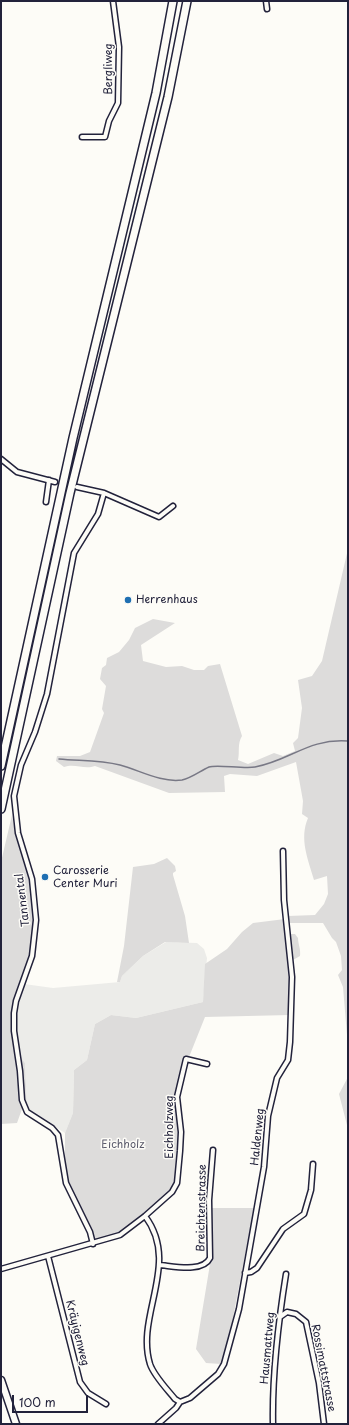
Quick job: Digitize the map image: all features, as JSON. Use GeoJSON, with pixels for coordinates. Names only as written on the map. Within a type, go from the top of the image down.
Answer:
{"type":"FeatureCollection","features":[{"type":"Feature","properties":{"kind":"highway"},"geometry":{"type":"LineString","coordinates":[[1,766],[67,465],[159,80],[173,1]]}},
{"type":"Feature","properties":{"kind":"highway"},"geometry":{"type":"LineString","coordinates":[[1,809],[72,486],[168,96],[187,1]]}},
{"type":"Feature","properties":{"kind":"main road"},"geometry":{"type":"LineString","coordinates":[[1,1380],[16,1424]]}},
{"type":"Feature","properties":{"kind":"street","name":"Bergliweg"},"geometry":{"type":"LineString","coordinates":[[82,137],[105,137],[109,121],[118,103],[118,40],[113,1]]}},
{"type":"Feature","properties":{"kind":"street"},"geometry":{"type":"LineString","coordinates":[[266,1],[267,9]]}},
{"type":"Feature","properties":{"kind":"street"},"geometry":{"type":"LineString","coordinates":[[1,459],[17,472],[55,482]]}},
{"type":"Feature","properties":{"kind":"street"},"geometry":{"type":"LineString","coordinates":[[46,502],[49,480]]}},
{"type":"Feature","properties":{"kind":"street"},"geometry":{"type":"LineString","coordinates":[[78,487],[104,493],[160,517],[173,506]]}},
{"type":"Feature","properties":{"kind":"street","name":"Tannental"},"geometry":{"type":"LineString","coordinates":[[93,1244],[90,1232],[66,1184],[58,1135],[52,1128],[27,1112],[22,1100],[20,1071],[14,1031],[14,1013],[16,1002],[32,956],[36,932],[33,886],[18,833],[14,796],[18,775],[36,732],[44,704],[74,553],[98,514],[104,493]]}},
{"type":"Feature","properties":{"kind":"street","name":"Haldenweg"},"geometry":{"type":"LineString","coordinates":[[158,1424],[174,1411],[180,1402],[190,1398],[222,1369],[231,1343],[264,1167],[268,1116],[277,1078],[288,1060],[290,1042],[292,977],[284,900],[283,851]]}},
{"type":"Feature","properties":{"kind":"street","name":"Eichholzweg"},"geometry":{"type":"LineString","coordinates":[[1,1269],[93,1244],[120,1235],[170,1195],[176,1183],[180,1134],[177,1102],[186,1059],[207,1064]]}},
{"type":"Feature","properties":{"kind":"street","name":"Breichtenstrasse"},"geometry":{"type":"LineString","coordinates":[[159,1265],[199,1267],[208,1262],[210,1258],[210,1200],[213,1150]]}},
{"type":"Feature","properties":{"kind":"street"},"geometry":{"type":"LineString","coordinates":[[245,1273],[257,1268],[283,1229],[304,1214],[311,1190],[313,1164]]}},
{"type":"Feature","properties":{"kind":"street"},"geometry":{"type":"LineString","coordinates":[[145,1216],[154,1229],[158,1242],[159,1265],[150,1324],[149,1358],[154,1371],[175,1399],[180,1402]]}},
{"type":"Feature","properties":{"kind":"street","name":"Kräyigenweg"},"geometry":{"type":"LineString","coordinates":[[48,1256],[80,1382],[88,1393],[106,1404]]}},
{"type":"Feature","properties":{"kind":"street","name":"Hausmattweg"},"geometry":{"type":"LineString","coordinates":[[273,1424],[272,1397],[279,1317],[286,1274]]}},
{"type":"Feature","properties":{"kind":"street","name":"Rossimattstrasse"},"geometry":{"type":"LineString","coordinates":[[279,1317],[287,1312],[302,1317],[306,1322],[320,1391],[324,1424]]}},
{"type":"Feature","properties":{"kind":"shaded area"},"geometry":{"type":"Polygon","coordinates":[[[166,942],[197,943],[204,949],[207,958],[203,1002],[136,1018],[111,1015],[95,1024],[87,1060],[74,1070],[73,1113],[65,1133],[27,1109],[25,1063],[20,1056],[15,1020],[24,984],[53,988],[120,982],[122,976],[143,956],[166,942]]]}},
{"type":"Feature","properties":{"kind":"green space"},"geometry":{"type":"Polygon","coordinates":[[[348,549],[348,1047],[343,987],[338,975],[342,970],[341,956],[336,942],[323,923],[290,923],[288,916],[315,915],[324,904],[328,894],[327,876],[314,880],[305,849],[304,834],[308,818],[302,814],[303,801],[296,762],[257,776],[230,774],[224,776],[225,792],[169,793],[95,766],[64,767],[56,761],[57,756],[80,756],[90,752],[104,713],[102,709],[106,686],[100,679],[102,668],[106,665],[107,658],[119,652],[129,640],[135,628],[153,619],[175,623],[141,645],[143,661],[166,667],[182,666],[194,670],[204,670],[208,666],[220,664],[242,736],[238,760],[248,764],[274,753],[283,756],[295,751],[293,743],[298,738],[302,708],[298,680],[312,676],[322,661],[348,549]]]}},
{"type":"Feature","properties":{"kind":"green space"},"geometry":{"type":"Polygon","coordinates":[[[12,815],[15,833],[29,874],[34,911],[34,935],[15,1020],[20,1056],[25,1063],[27,1109],[22,1109],[17,1123],[1,1124],[1,862],[12,815]]]}},
{"type":"Feature","properties":{"kind":"green space"},"geometry":{"type":"Polygon","coordinates":[[[167,858],[175,866],[176,871],[173,875],[185,916],[189,943],[165,942],[143,956],[122,976],[120,982],[117,982],[124,946],[133,867],[154,864],[167,858]]]}},
{"type":"Feature","properties":{"kind":"green space","name":"Eichholz"},"geometry":{"type":"Polygon","coordinates":[[[285,919],[288,934],[295,934],[298,938],[300,951],[300,956],[293,960],[291,967],[295,970],[290,1015],[205,1017],[185,1067],[177,1101],[180,1143],[175,1186],[169,1194],[118,1235],[96,1241],[65,1175],[65,1133],[73,1113],[74,1070],[87,1060],[95,1024],[111,1015],[136,1018],[203,1002],[205,964],[227,949],[242,932],[253,923],[285,919]]]}},
{"type":"Feature","properties":{"kind":"green space"},"geometry":{"type":"Polygon","coordinates":[[[348,1077],[348,1129],[339,1094],[348,1077]]]}},
{"type":"Feature","properties":{"kind":"green space"},"geometry":{"type":"Polygon","coordinates":[[[211,1208],[254,1208],[227,1349],[221,1364],[206,1363],[196,1349],[211,1258],[211,1208]]]}},
{"type":"Feature","properties":{"kind":"waterway"},"geometry":{"type":"LineString","coordinates":[[59,759],[112,763],[166,780],[182,780],[212,766],[255,767],[278,760],[310,746],[334,741],[348,741]]}},
{"type":"Feature","properties":{"kind":"place","name":"Herrenhaus"},"geometry":{"type":"Point","coordinates":[128,600]}},
{"type":"Feature","properties":{"kind":"place","name":"Carosserie Center Muri"},"geometry":{"type":"Point","coordinates":[45,877]}}]}
